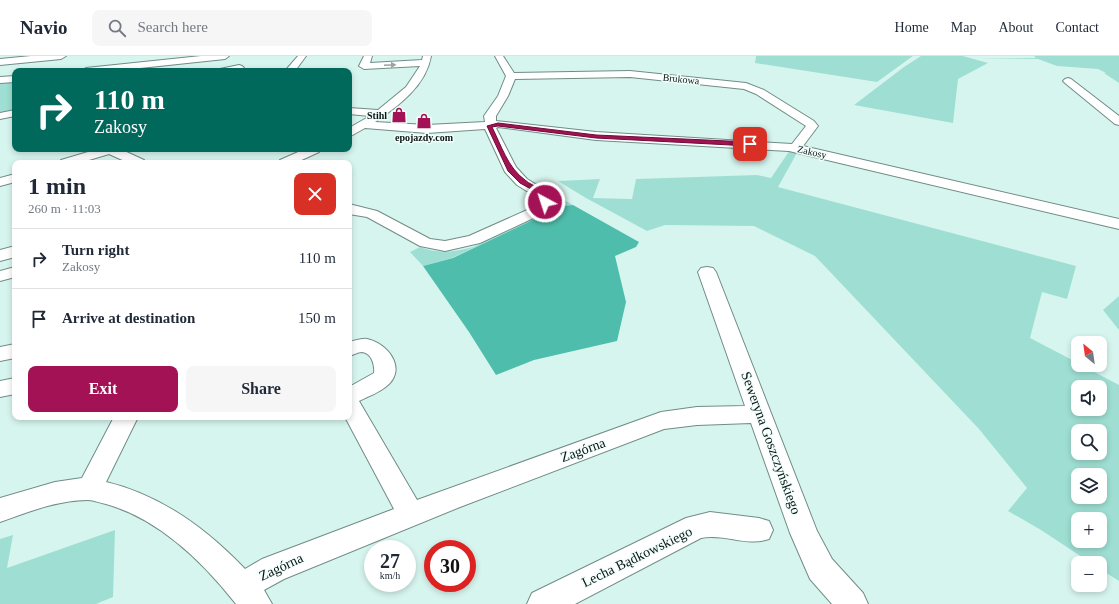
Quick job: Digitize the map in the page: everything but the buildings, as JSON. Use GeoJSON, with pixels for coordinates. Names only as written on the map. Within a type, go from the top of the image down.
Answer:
{"type":"FeatureCollection","features":[{"type":"Feature","properties":{"kind":"street"},"geometry":{"type":"LineString","coordinates":[[0,62],[61,56]]}},
{"type":"Feature","properties":{"kind":"street"},"geometry":{"type":"LineString","coordinates":[[114,68],[224,56]]}},
{"type":"Feature","properties":{"kind":"street"},"geometry":{"type":"LineString","coordinates":[[293,68],[302,56]]}},
{"type":"Feature","properties":{"kind":"street"},"geometry":{"type":"LineString","coordinates":[[368,56],[364,66],[426,60]]}},
{"type":"Feature","properties":{"kind":"street"},"geometry":{"type":"LineString","coordinates":[[352,210],[372,214],[426,243],[445,246],[474,240],[539,210],[544,206],[545,196],[522,182],[510,169],[490,124],[490,116],[503,96],[511,76],[499,56]]}},
{"type":"Feature","properties":{"kind":"street"},"geometry":{"type":"LineString","coordinates":[[352,132],[365,125],[381,113],[416,81],[426,60]]}},
{"type":"Feature","properties":{"kind":"street","name":"Brukowa"},"geometry":{"type":"LineString","coordinates":[[511,76],[630,74],[746,86],[760,92],[810,123],[812,126],[795,148]]}},
{"type":"Feature","properties":{"kind":"street"},"geometry":{"type":"LineString","coordinates":[[0,80],[12,79]]}},
{"type":"Feature","properties":{"kind":"street"},"geometry":{"type":"LineString","coordinates":[[1068,81],[1119,122]]}},
{"type":"Feature","properties":{"kind":"street"},"geometry":{"type":"LineString","coordinates":[[352,111],[381,113]]}},
{"type":"Feature","properties":{"kind":"street"},"geometry":{"type":"LineString","coordinates":[[0,116],[12,114]]}},
{"type":"Feature","properties":{"kind":"street","name":"Zakosy"},"geometry":{"type":"LineString","coordinates":[[365,125],[427,129],[456,128],[490,124],[596,136],[780,145],[1119,224]]}},
{"type":"Feature","properties":{"kind":"street"},"geometry":{"type":"LineString","coordinates":[[75,160],[101,152]]}},
{"type":"Feature","properties":{"kind":"street"},"geometry":{"type":"LineString","coordinates":[[116,152],[133,160]]}},
{"type":"Feature","properties":{"kind":"street"},"geometry":{"type":"LineString","coordinates":[[291,160],[309,152]]}},
{"type":"Feature","properties":{"kind":"street"},"geometry":{"type":"LineString","coordinates":[[0,182],[12,179]]}},
{"type":"Feature","properties":{"kind":"street"},"geometry":{"type":"LineString","coordinates":[[0,256],[12,252]]}},
{"type":"Feature","properties":{"kind":"street","name":"Seweryna Goszczyńskiego"},"geometry":{"type":"LineString","coordinates":[[707,272],[804,533],[821,569],[852,604]]}},
{"type":"Feature","properties":{"kind":"street"},"geometry":{"type":"LineString","coordinates":[[0,276],[12,273]]}},
{"type":"Feature","properties":{"kind":"street"},"geometry":{"type":"LineString","coordinates":[[352,348],[360,346],[374,348],[386,366],[382,378],[352,394]]}},
{"type":"Feature","properties":{"kind":"street"},"geometry":{"type":"LineString","coordinates":[[0,354],[12,352]]}},
{"type":"Feature","properties":{"kind":"street"},"geometry":{"type":"LineString","coordinates":[[0,389],[12,387]]}},
{"type":"Feature","properties":{"kind":"street"},"geometry":{"type":"LineString","coordinates":[[352,408],[411,514]]}},
{"type":"Feature","properties":{"kind":"street","name":"Zagórna"},"geometry":{"type":"LineString","coordinates":[[249,595],[273,569],[411,514],[661,420],[697,416],[761,414]]}},
{"type":"Feature","properties":{"kind":"street"},"geometry":{"type":"LineString","coordinates":[[90,489],[124,420]]}},
{"type":"Feature","properties":{"kind":"street"},"geometry":{"type":"LineString","coordinates":[[0,510],[50,494],[90,489],[125,498],[163,518],[198,543],[249,595]]}},
{"type":"Feature","properties":{"kind":"street","name":"Lecha Bądkowskiego"},"geometry":{"type":"LineString","coordinates":[[543,604],[696,527],[710,524],[759,530]]}},
{"type":"Feature","properties":{"kind":"green space"},"geometry":{"type":"Polygon","coordinates":[[[756,56],[913,56],[877,82],[755,63],[756,56]]]}},
{"type":"Feature","properties":{"kind":"green space"},"geometry":{"type":"Polygon","coordinates":[[[921,56],[963,56],[988,63],[958,79],[953,123],[854,105],[904,67],[921,56]]]}},
{"type":"Feature","properties":{"kind":"green space"},"geometry":{"type":"Polygon","coordinates":[[[1034,56],[1119,56],[1119,83],[1098,69],[1057,66],[1038,59],[976,58],[1036,58],[1034,56]]]}},
{"type":"Feature","properties":{"kind":"green space"},"geometry":{"type":"Polygon","coordinates":[[[12,82],[12,115],[0,117],[0,84],[12,82]]]}},
{"type":"Feature","properties":{"kind":"green space"},"geometry":{"type":"Polygon","coordinates":[[[790,150],[798,151],[778,187],[1076,266],[1067,299],[1042,292],[1030,338],[1071,359],[1071,372],[1094,372],[1119,385],[1119,581],[1107,573],[1107,556],[1080,556],[1041,530],[1008,511],[1027,488],[979,429],[815,256],[754,226],[665,225],[647,231],[558,181],[600,179],[593,198],[632,199],[636,179],[757,175],[771,178],[790,150]]]}},
{"type":"Feature","properties":{"kind":"green space"},"geometry":{"type":"Polygon","coordinates":[[[559,197],[573,205],[562,206],[452,258],[423,266],[410,252],[420,247],[433,251],[446,252],[473,247],[557,207],[559,197]]]}},
{"type":"Feature","properties":{"kind":"green space"},"geometry":{"type":"Polygon","coordinates":[[[573,205],[639,242],[636,247],[615,256],[626,302],[617,341],[534,360],[496,375],[469,332],[423,266],[453,258],[562,206],[573,205]]]}},
{"type":"Feature","properties":{"kind":"green space"},"geometry":{"type":"Polygon","coordinates":[[[1119,296],[1119,330],[1103,310],[1119,296]]]}},
{"type":"Feature","properties":{"kind":"green space"},"geometry":{"type":"Polygon","coordinates":[[[115,530],[113,597],[96,604],[0,604],[0,539],[13,535],[7,568],[115,530]]]}},
{"type":"Feature","properties":{"kind":"place","name":"Stihl"},"geometry":{"type":"Point","coordinates":[399,115]}},
{"type":"Feature","properties":{"kind":"place","name":"epojazdy.com"},"geometry":{"type":"Point","coordinates":[424,121]}},
{"type":"Feature","properties":{"kind":"route"},"geometry":{"type":"LineString","coordinates":[[545,202],[545,196],[542,193],[522,182],[510,169],[489,126],[495,126],[498,124],[563,133],[631,139],[750,144]]}}]}
